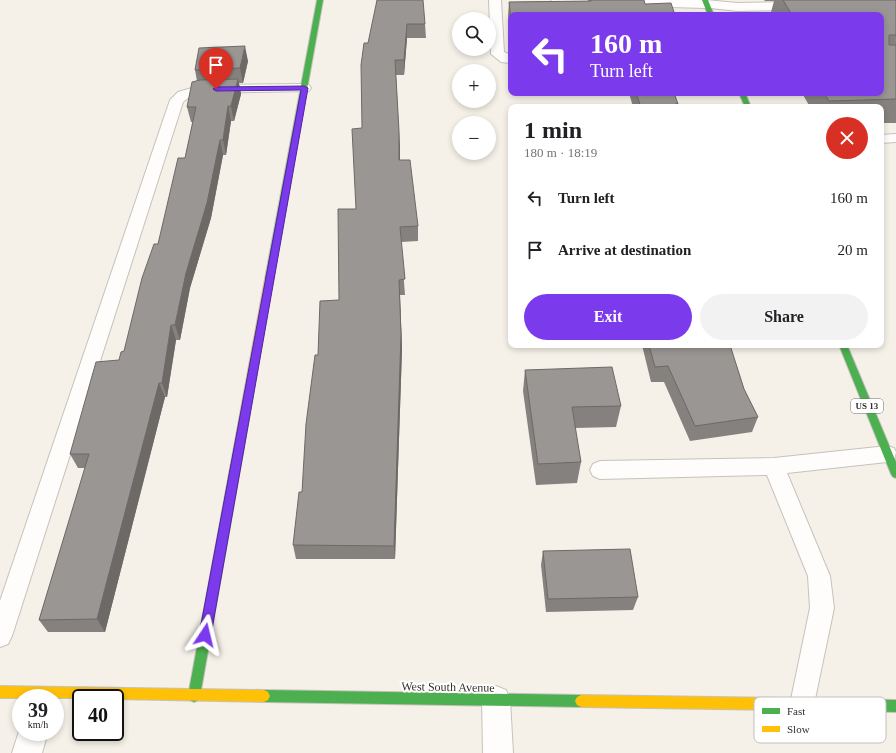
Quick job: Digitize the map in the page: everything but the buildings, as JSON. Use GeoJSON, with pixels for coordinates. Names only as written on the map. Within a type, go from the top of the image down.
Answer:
{"type":"FeatureCollection","features":[{"type":"Feature","properties":{"kind":"street"},"geometry":{"type":"LineString","coordinates":[[194,696],[320,0]]}},
{"type":"Feature","properties":{"kind":"street"},"geometry":{"type":"LineString","coordinates":[[558,0],[707,6]]}},
{"type":"Feature","properties":{"kind":"street","name":"US 13"},"geometry":{"type":"LineString","coordinates":[[844,348],[891,464],[895,484]]}},
{"type":"Feature","properties":{"kind":"street","name":"West South Avenue"},"geometry":{"type":"LineString","coordinates":[[0,692],[12,693]]}},
{"type":"Feature","properties":{"kind":"street","name":"West South Avenue"},"geometry":{"type":"LineString","coordinates":[[64,696],[194,696],[754,703]]}},
{"type":"Feature","properties":{"kind":"street"},"geometry":{"type":"LineString","coordinates":[[496,700],[498,753]]}},
{"type":"Feature","properties":{"kind":"street","name":"West South Avenue"},"geometry":{"type":"LineString","coordinates":[[886,706],[896,706]]}},
{"type":"Feature","properties":{"kind":"street"},"geometry":{"type":"LineString","coordinates":[[27,753],[30,741]]}},
{"type":"Feature","properties":{"kind":"lane"},"geometry":{"type":"LineString","coordinates":[[495,0],[498,54],[508,58]]}},
{"type":"Feature","properties":{"kind":"lane"},"geometry":{"type":"LineString","coordinates":[[707,6],[808,6]]}},
{"type":"Feature","properties":{"kind":"lane"},"geometry":{"type":"LineString","coordinates":[[0,636],[177,100],[183,95],[202,89],[304,88]]}},
{"type":"Feature","properties":{"kind":"lane"},"geometry":{"type":"LineString","coordinates":[[884,138],[896,138]]}},
{"type":"Feature","properties":{"kind":"lane"},"geometry":{"type":"LineString","coordinates":[[600,470],[891,464]]}},
{"type":"Feature","properties":{"kind":"lane"},"geometry":{"type":"LineString","coordinates":[[774,466],[819,576],[822,608],[803,697]]}},
{"type":"Feature","properties":{"kind":"traffic: fast"},"geometry":{"type":"LineString","coordinates":[[269,279],[320,0]]}},
{"type":"Feature","properties":{"kind":"traffic: fast"},"geometry":{"type":"LineString","coordinates":[[705,0],[710,12]]}},
{"type":"Feature","properties":{"kind":"traffic: fast"},"geometry":{"type":"LineString","coordinates":[[743,96],[747,104]]}},
{"type":"Feature","properties":{"kind":"traffic: fast"},"geometry":{"type":"LineString","coordinates":[[844,348],[896,474]]}},
{"type":"Feature","properties":{"kind":"traffic: fast"},"geometry":{"type":"LineString","coordinates":[[194,696],[239,447]]}},
{"type":"Feature","properties":{"kind":"traffic: fast"},"geometry":{"type":"LineString","coordinates":[[264,696],[581,701]]}},
{"type":"Feature","properties":{"kind":"traffic: fast"},"geometry":{"type":"LineString","coordinates":[[886,706],[896,706]]}},
{"type":"Feature","properties":{"kind":"traffic: slow"},"geometry":{"type":"LineString","coordinates":[[239,447],[269,279]]}},
{"type":"Feature","properties":{"kind":"traffic: slow"},"geometry":{"type":"LineString","coordinates":[[0,692],[264,696]]}},
{"type":"Feature","properties":{"kind":"traffic: slow"},"geometry":{"type":"LineString","coordinates":[[581,701],[754,704]]}},
{"type":"Feature","properties":{"kind":"route"},"geometry":{"type":"LineString","coordinates":[[205,635],[304,88],[216,89]]}}]}
